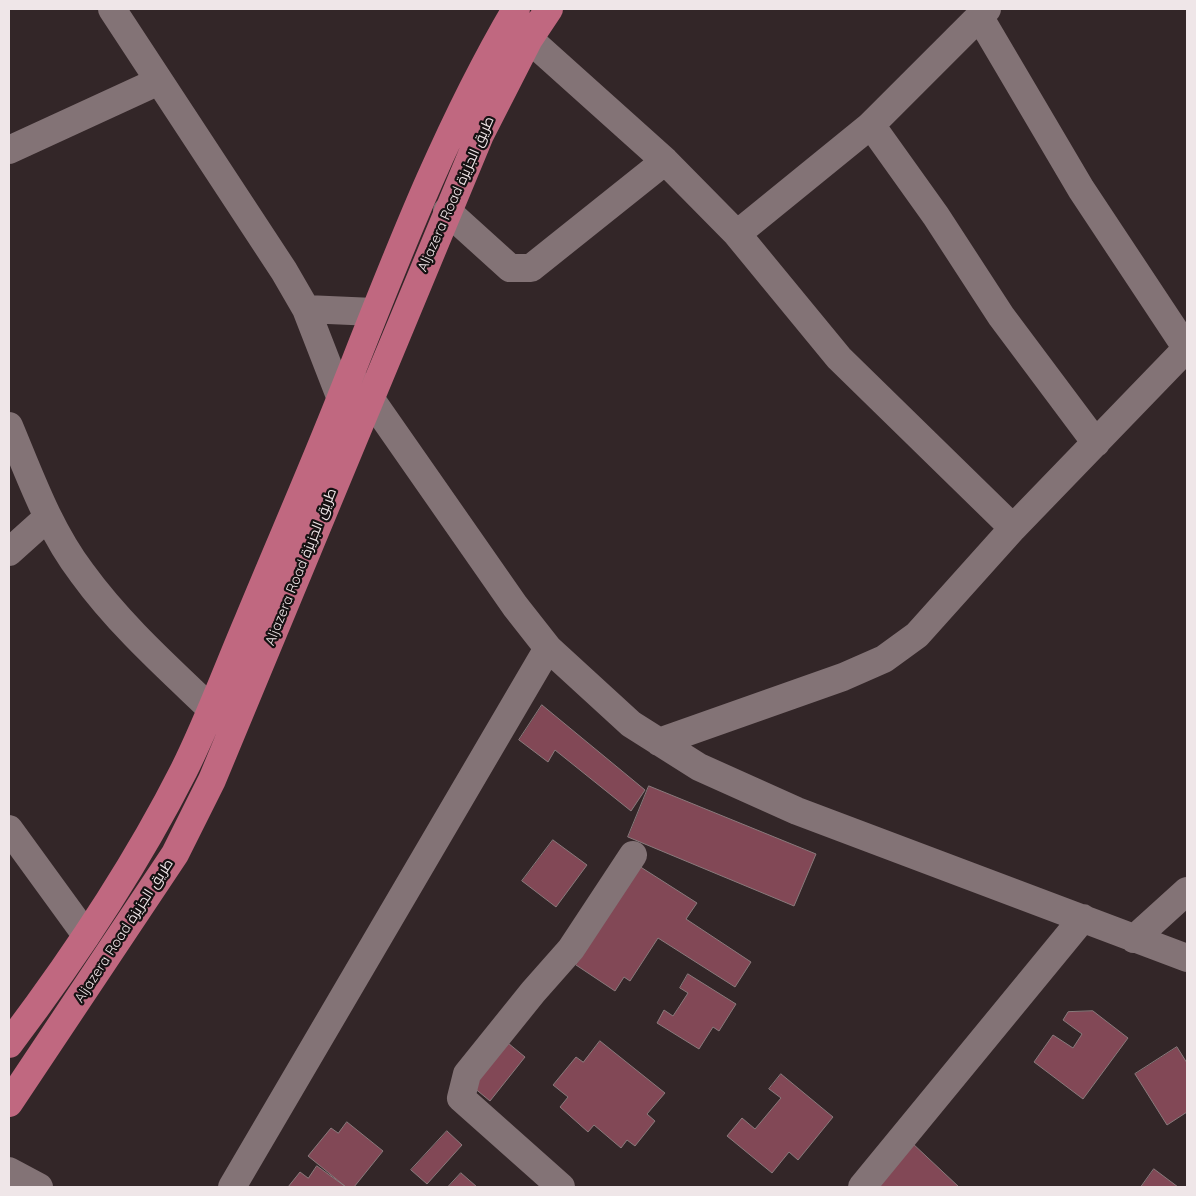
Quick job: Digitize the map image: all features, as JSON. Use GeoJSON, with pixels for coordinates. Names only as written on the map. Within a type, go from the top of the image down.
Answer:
{"type":"FeatureCollection","features":[{"type":"Feature","properties":{"kind":"main road","name":"Aljazera Road طريق الجزيزة"},"geometry":{"type":"LineString","coordinates":[[9,1044],[86,935],[144,846],[185,768],[345,388],[374,312],[447,138],[490,53],[516,9]]}},
{"type":"Feature","properties":{"kind":"main road","name":"Aljazera Road طريق الجزيزة"},"geometry":{"type":"LineString","coordinates":[[9,1103],[175,854],[212,780],[240,717],[480,135],[529,40],[549,9]]}},
{"type":"Feature","properties":{"kind":"street"},"geometry":{"type":"LineString","coordinates":[[112,9],[284,271],[306,308],[345,388],[370,398],[515,606],[548,648],[631,724],[699,767],[797,811],[1187,958]]}},
{"type":"Feature","properties":{"kind":"street"},"geometry":{"type":"LineString","coordinates":[[659,742],[843,677],[884,659],[917,635],[1013,528],[1187,349],[1081,189],[983,12],[871,125],[737,234]]}},
{"type":"Feature","properties":{"kind":"street"},"geometry":{"type":"LineString","coordinates":[[529,40],[665,161],[737,234],[839,358],[1013,528]]}},
{"type":"Feature","properties":{"kind":"street"},"geometry":{"type":"LineString","coordinates":[[9,150],[159,81]]}},
{"type":"Feature","properties":{"kind":"street"},"geometry":{"type":"LineString","coordinates":[[871,125],[936,216],[1002,316],[1096,442]]}},
{"type":"Feature","properties":{"kind":"street"},"geometry":{"type":"LineString","coordinates":[[448,211],[510,268],[530,268],[665,161]]}},
{"type":"Feature","properties":{"kind":"street"},"geometry":{"type":"LineString","coordinates":[[306,308],[374,312]]}},
{"type":"Feature","properties":{"kind":"street"},"geometry":{"type":"LineString","coordinates":[[9,426],[48,517],[80,572],[114,614],[211,709]]}},
{"type":"Feature","properties":{"kind":"street"},"geometry":{"type":"LineString","coordinates":[[9,552],[48,517]]}},
{"type":"Feature","properties":{"kind":"street"},"geometry":{"type":"LineString","coordinates":[[232,1187],[548,648]]}},
{"type":"Feature","properties":{"kind":"street"},"geometry":{"type":"LineString","coordinates":[[9,829],[86,935]]}},
{"type":"Feature","properties":{"kind":"street"},"geometry":{"type":"LineString","coordinates":[[561,1187],[461,1098],[467,1074],[533,992],[571,949],[633,855]]}},
{"type":"Feature","properties":{"kind":"street"},"geometry":{"type":"LineString","coordinates":[[1134,939],[1187,891]]}},
{"type":"Feature","properties":{"kind":"street"},"geometry":{"type":"LineString","coordinates":[[862,1187],[1083,918]]}},
{"type":"Feature","properties":{"kind":"street"},"geometry":{"type":"LineString","coordinates":[[9,1171],[39,1187]]}},
{"type":"Feature","properties":{"kind":"building"},"geometry":{"type":"Polygon","coordinates":[[[542,705],[645,790],[631,811],[555,750],[548,762],[519,740],[542,705]]]}},
{"type":"Feature","properties":{"kind":"building"},"geometry":{"type":"Polygon","coordinates":[[[649,786],[816,854],[794,906],[628,837],[649,786]]]}},
{"type":"Feature","properties":{"kind":"building"},"geometry":{"type":"Polygon","coordinates":[[[553,840],[587,865],[556,907],[522,881],[553,840]]]}},
{"type":"Feature","properties":{"kind":"building"},"geometry":{"type":"Polygon","coordinates":[[[639,866],[697,903],[686,919],[751,962],[735,987],[658,938],[630,981],[624,977],[615,991],[576,965],[639,866]]]}},
{"type":"Feature","properties":{"kind":"building"},"geometry":{"type":"Polygon","coordinates":[[[688,974],[736,1004],[719,1031],[713,1027],[699,1049],[657,1023],[664,1010],[673,1016],[688,993],[680,988],[688,974]]]}},
{"type":"Feature","properties":{"kind":"building"},"geometry":{"type":"Polygon","coordinates":[[[1093,1011],[1128,1038],[1083,1099],[1034,1062],[1053,1035],[1073,1048],[1082,1034],[1063,1020],[1068,1012],[1093,1011]]]}},
{"type":"Feature","properties":{"kind":"building"},"geometry":{"type":"Polygon","coordinates":[[[600,1041],[665,1093],[647,1114],[655,1121],[635,1146],[627,1140],[621,1148],[594,1125],[588,1132],[560,1107],[568,1097],[553,1085],[576,1057],[583,1062],[600,1041]]]}},
{"type":"Feature","properties":{"kind":"building"},"geometry":{"type":"Polygon","coordinates":[[[508,1043],[525,1057],[490,1101],[473,1087],[508,1043]]]}},
{"type":"Feature","properties":{"kind":"building"},"geometry":{"type":"Polygon","coordinates":[[[1177,1047],[1187,1063],[1187,1112],[1167,1125],[1135,1074],[1177,1047]]]}},
{"type":"Feature","properties":{"kind":"building"},"geometry":{"type":"Polygon","coordinates":[[[781,1074],[833,1117],[798,1160],[789,1152],[772,1173],[727,1136],[742,1118],[755,1129],[781,1098],[769,1089],[781,1074]]]}},
{"type":"Feature","properties":{"kind":"building"},"geometry":{"type":"Polygon","coordinates":[[[347,1122],[383,1151],[354,1187],[346,1187],[308,1156],[331,1128],[338,1133],[347,1122]]]}},
{"type":"Feature","properties":{"kind":"building"},"geometry":{"type":"Polygon","coordinates":[[[447,1131],[462,1145],[427,1184],[411,1170],[447,1131]]]}},
{"type":"Feature","properties":{"kind":"building"},"geometry":{"type":"Polygon","coordinates":[[[911,1142],[959,1187],[873,1187],[911,1142]]]}},
{"type":"Feature","properties":{"kind":"building"},"geometry":{"type":"Polygon","coordinates":[[[317,1166],[346,1187],[288,1187],[300,1172],[308,1178],[317,1166]]]}},
{"type":"Feature","properties":{"kind":"building"},"geometry":{"type":"Polygon","coordinates":[[[1154,1169],[1178,1187],[1141,1187],[1154,1169]]]}},
{"type":"Feature","properties":{"kind":"building"},"geometry":{"type":"Polygon","coordinates":[[[461,1173],[477,1187],[448,1187],[461,1173]]]}}]}
